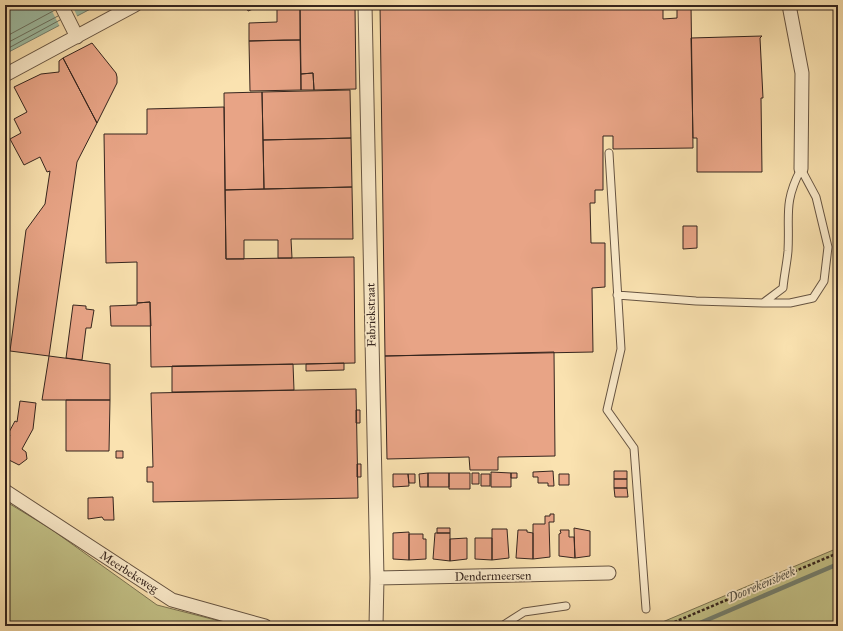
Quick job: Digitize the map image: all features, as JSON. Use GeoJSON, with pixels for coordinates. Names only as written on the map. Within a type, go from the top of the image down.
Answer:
{"type":"FeatureCollection","features":[{"type":"Feature","properties":{"kind":"street"},"geometry":{"type":"LineString","coordinates":[[61,5],[75,33]]}},
{"type":"Feature","properties":{"kind":"street"},"geometry":{"type":"LineString","coordinates":[[5,75],[75,33],[135,5]]}},
{"type":"Feature","properties":{"kind":"street","name":"Fabriekstraat"},"geometry":{"type":"LineString","coordinates":[[365,5],[377,578],[376,626]]}},
{"type":"Feature","properties":{"kind":"street"},"geometry":{"type":"LineString","coordinates":[[789,5],[802,72],[801,169]]}},
{"type":"Feature","properties":{"kind":"street","name":"Meerbekeweg"},"geometry":{"type":"LineString","coordinates":[[5,491],[172,600],[265,626]]}},
{"type":"Feature","properties":{"kind":"street","name":"Dendermeersen"},"geometry":{"type":"LineString","coordinates":[[377,578],[609,573]]}},
{"type":"Feature","properties":{"kind":"lane"},"geometry":{"type":"LineString","coordinates":[[608,153],[621,349],[607,410],[634,448],[646,609]]}},
{"type":"Feature","properties":{"kind":"lane"},"geometry":{"type":"LineString","coordinates":[[763,303],[783,288],[788,251],[788,202],[793,184],[801,169]]}},
{"type":"Feature","properties":{"kind":"lane"},"geometry":{"type":"LineString","coordinates":[[617,295],[790,304],[813,298],[824,281],[828,247],[816,197],[801,169]]}},
{"type":"Feature","properties":{"kind":"lane"},"geometry":{"type":"LineString","coordinates":[[502,626],[524,612],[566,606]]}},
{"type":"Feature","properties":{"kind":"path"},"geometry":{"type":"LineString","coordinates":[[665,626],[838,553]]}},
{"type":"Feature","properties":{"kind":"shaded area"},"geometry":{"type":"Polygon","coordinates":[[[5,501],[51,529],[157,605],[239,626],[5,626],[5,501]]]}},
{"type":"Feature","properties":{"kind":"shaded area"},"geometry":{"type":"Polygon","coordinates":[[[838,548],[838,626],[653,626],[838,548]]]}},
{"type":"Feature","properties":{"kind":"water"},"geometry":{"type":"Polygon","coordinates":[[[12,5],[98,5],[5,54],[5,8],[12,5]]]}},
{"type":"Feature","properties":{"kind":"pier"},"geometry":{"type":"Polygon","coordinates":[[[49,5],[72,5],[78,18],[60,27],[49,5]]]}},
{"type":"Feature","properties":{"kind":"building"},"geometry":{"type":"Polygon","coordinates":[[[257,5],[258,7],[248,11],[246,6],[257,5]]]}},
{"type":"Feature","properties":{"kind":"building"},"geometry":{"type":"Polygon","coordinates":[[[300,5],[322,5],[322,8],[355,7],[356,89],[314,90],[313,73],[301,74],[300,5]]]}},
{"type":"Feature","properties":{"kind":"building"},"geometry":{"type":"Polygon","coordinates":[[[380,5],[663,5],[663,19],[677,18],[677,5],[691,5],[693,148],[613,149],[613,136],[603,136],[603,190],[595,190],[595,203],[590,203],[591,243],[605,243],[605,287],[592,288],[593,352],[385,356],[380,5]]]}},
{"type":"Feature","properties":{"kind":"building"},"geometry":{"type":"Polygon","coordinates":[[[300,8],[300,40],[249,41],[249,23],[277,22],[277,9],[300,8]]]}},
{"type":"Feature","properties":{"kind":"building"},"geometry":{"type":"Polygon","coordinates":[[[762,36],[760,38],[763,98],[761,98],[762,172],[697,172],[697,138],[693,138],[691,38],[762,36]]]}},
{"type":"Feature","properties":{"kind":"building"},"geometry":{"type":"Polygon","coordinates":[[[300,40],[301,90],[250,91],[249,41],[300,40]]]}},
{"type":"Feature","properties":{"kind":"building"},"geometry":{"type":"Polygon","coordinates":[[[92,43],[116,73],[117,77],[117,83],[97,123],[63,58],[92,43]]]}},
{"type":"Feature","properties":{"kind":"building"},"geometry":{"type":"Polygon","coordinates":[[[63,58],[97,123],[77,162],[49,356],[10,351],[26,230],[45,204],[50,171],[47,172],[40,157],[24,165],[10,139],[21,133],[14,119],[27,112],[14,87],[41,74],[59,72],[59,61],[63,58]]]}},
{"type":"Feature","properties":{"kind":"building"},"geometry":{"type":"Polygon","coordinates":[[[313,73],[314,90],[301,90],[301,74],[313,73]]]}},
{"type":"Feature","properties":{"kind":"building"},"geometry":{"type":"Polygon","coordinates":[[[350,90],[351,138],[263,140],[262,92],[350,90]]]}},
{"type":"Feature","properties":{"kind":"building"},"geometry":{"type":"Polygon","coordinates":[[[262,92],[264,189],[225,190],[224,93],[262,92]]]}},
{"type":"Feature","properties":{"kind":"building"},"geometry":{"type":"Polygon","coordinates":[[[224,107],[226,259],[354,257],[355,363],[151,367],[150,302],[137,303],[137,262],[106,263],[104,134],[147,134],[147,109],[224,107]]]}},
{"type":"Feature","properties":{"kind":"building"},"geometry":{"type":"Polygon","coordinates":[[[351,138],[352,187],[264,189],[263,140],[351,138]]]}},
{"type":"Feature","properties":{"kind":"building"},"geometry":{"type":"Polygon","coordinates":[[[352,187],[353,239],[291,239],[292,258],[278,258],[278,240],[244,240],[244,259],[226,259],[225,190],[352,187]]]}},
{"type":"Feature","properties":{"kind":"building"},"geometry":{"type":"Polygon","coordinates":[[[683,226],[697,226],[697,248],[683,249],[683,226]]]}},
{"type":"Feature","properties":{"kind":"building"},"geometry":{"type":"Polygon","coordinates":[[[150,302],[151,326],[111,326],[110,306],[137,305],[137,303],[150,302]]]}},
{"type":"Feature","properties":{"kind":"building"},"geometry":{"type":"Polygon","coordinates":[[[73,305],[86,306],[86,309],[94,310],[91,328],[86,328],[82,360],[66,358],[73,305]]]}},
{"type":"Feature","properties":{"kind":"building"},"geometry":{"type":"Polygon","coordinates":[[[554,352],[555,456],[498,457],[498,470],[470,470],[469,457],[387,459],[385,356],[554,352]]]}},
{"type":"Feature","properties":{"kind":"building"},"geometry":{"type":"Polygon","coordinates":[[[49,356],[110,364],[110,400],[42,400],[49,356]]]}},
{"type":"Feature","properties":{"kind":"building"},"geometry":{"type":"Polygon","coordinates":[[[344,363],[344,370],[306,371],[306,364],[344,363]]]}},
{"type":"Feature","properties":{"kind":"building"},"geometry":{"type":"Polygon","coordinates":[[[293,364],[294,390],[172,392],[172,366],[293,364]]]}},
{"type":"Feature","properties":{"kind":"building"},"geometry":{"type":"Polygon","coordinates":[[[356,389],[358,498],[153,502],[153,482],[147,482],[147,467],[153,467],[151,393],[356,389]]]}},
{"type":"Feature","properties":{"kind":"building"},"geometry":{"type":"Polygon","coordinates":[[[66,400],[110,400],[109,451],[66,451],[66,400]]]}},
{"type":"Feature","properties":{"kind":"building"},"geometry":{"type":"Polygon","coordinates":[[[20,401],[36,403],[33,429],[22,449],[26,452],[27,459],[19,465],[5,458],[5,445],[10,435],[8,434],[15,421],[17,422],[20,401]]]}},
{"type":"Feature","properties":{"kind":"building"},"geometry":{"type":"Polygon","coordinates":[[[356,410],[360,410],[360,423],[356,423],[356,410]]]}},
{"type":"Feature","properties":{"kind":"building"},"geometry":{"type":"Polygon","coordinates":[[[116,451],[123,451],[123,458],[116,458],[116,451]]]}},
{"type":"Feature","properties":{"kind":"building"},"geometry":{"type":"Polygon","coordinates":[[[357,464],[361,464],[361,477],[357,477],[357,464]]]}},
{"type":"Feature","properties":{"kind":"building"},"geometry":{"type":"Polygon","coordinates":[[[553,471],[554,486],[548,486],[548,483],[538,483],[538,477],[533,477],[533,472],[553,471]]]}},
{"type":"Feature","properties":{"kind":"building"},"geometry":{"type":"Polygon","coordinates":[[[614,471],[627,471],[627,479],[614,479],[614,471]]]}},
{"type":"Feature","properties":{"kind":"building"},"geometry":{"type":"Polygon","coordinates":[[[491,472],[511,473],[511,487],[491,487],[491,472]]]}},
{"type":"Feature","properties":{"kind":"building"},"geometry":{"type":"Polygon","coordinates":[[[428,473],[428,487],[420,487],[419,474],[428,473]]]}},
{"type":"Feature","properties":{"kind":"building"},"geometry":{"type":"Polygon","coordinates":[[[428,473],[449,473],[449,487],[428,487],[428,473]]]}},
{"type":"Feature","properties":{"kind":"building"},"geometry":{"type":"Polygon","coordinates":[[[449,473],[470,473],[470,489],[449,489],[449,473]]]}},
{"type":"Feature","properties":{"kind":"building"},"geometry":{"type":"Polygon","coordinates":[[[472,473],[479,473],[479,484],[472,484],[472,473]]]}},
{"type":"Feature","properties":{"kind":"building"},"geometry":{"type":"Polygon","coordinates":[[[511,473],[517,473],[517,478],[511,478],[511,473]]]}},
{"type":"Feature","properties":{"kind":"building"},"geometry":{"type":"Polygon","coordinates":[[[393,474],[408,474],[409,486],[393,487],[393,474]]]}},
{"type":"Feature","properties":{"kind":"building"},"geometry":{"type":"Polygon","coordinates":[[[408,474],[415,474],[415,483],[409,483],[408,474]]]}},
{"type":"Feature","properties":{"kind":"building"},"geometry":{"type":"Polygon","coordinates":[[[481,474],[490,474],[490,486],[481,486],[481,474]]]}},
{"type":"Feature","properties":{"kind":"building"},"geometry":{"type":"Polygon","coordinates":[[[559,474],[569,474],[569,485],[559,485],[559,474]]]}},
{"type":"Feature","properties":{"kind":"building"},"geometry":{"type":"Polygon","coordinates":[[[614,479],[627,479],[627,488],[614,488],[614,479]]]}},
{"type":"Feature","properties":{"kind":"building"},"geometry":{"type":"Polygon","coordinates":[[[614,488],[627,488],[628,497],[615,497],[614,488]]]}},
{"type":"Feature","properties":{"kind":"building"},"geometry":{"type":"Polygon","coordinates":[[[113,497],[114,520],[104,520],[102,517],[88,519],[88,498],[113,497]]]}},
{"type":"Feature","properties":{"kind":"building"},"geometry":{"type":"Polygon","coordinates":[[[550,514],[554,514],[554,522],[549,522],[550,557],[533,559],[533,524],[545,524],[545,516],[550,516],[550,514]]]}},
{"type":"Feature","properties":{"kind":"building"},"geometry":{"type":"Polygon","coordinates":[[[437,528],[450,528],[450,533],[437,533],[437,528]]]}},
{"type":"Feature","properties":{"kind":"building"},"geometry":{"type":"Polygon","coordinates":[[[574,528],[590,531],[590,556],[575,558],[574,528]]]}},
{"type":"Feature","properties":{"kind":"building"},"geometry":{"type":"Polygon","coordinates":[[[492,529],[507,529],[509,558],[492,560],[492,529]]]}},
{"type":"Feature","properties":{"kind":"building"},"geometry":{"type":"Polygon","coordinates":[[[518,530],[527,530],[527,532],[533,533],[533,559],[516,558],[518,530]]]}},
{"type":"Feature","properties":{"kind":"building"},"geometry":{"type":"Polygon","coordinates":[[[560,530],[569,530],[569,537],[574,537],[575,558],[559,556],[560,530]]]}},
{"type":"Feature","properties":{"kind":"building"},"geometry":{"type":"Polygon","coordinates":[[[409,532],[409,560],[393,559],[393,533],[409,532]]]}},
{"type":"Feature","properties":{"kind":"building"},"geometry":{"type":"Polygon","coordinates":[[[435,533],[450,533],[450,561],[433,559],[435,533]]]}},
{"type":"Feature","properties":{"kind":"building"},"geometry":{"type":"Polygon","coordinates":[[[409,534],[423,534],[423,539],[426,539],[426,559],[409,560],[409,534]]]}},
{"type":"Feature","properties":{"kind":"building"},"geometry":{"type":"Polygon","coordinates":[[[467,538],[467,559],[450,561],[450,539],[467,538]]]}},
{"type":"Feature","properties":{"kind":"building"},"geometry":{"type":"Polygon","coordinates":[[[475,538],[492,538],[492,560],[475,559],[475,538]]]}},
{"type":"Feature","properties":{"kind":"waterway","name":"Doorekensbeek"},"geometry":{"type":"LineString","coordinates":[[693,626],[838,564]]}}]}
